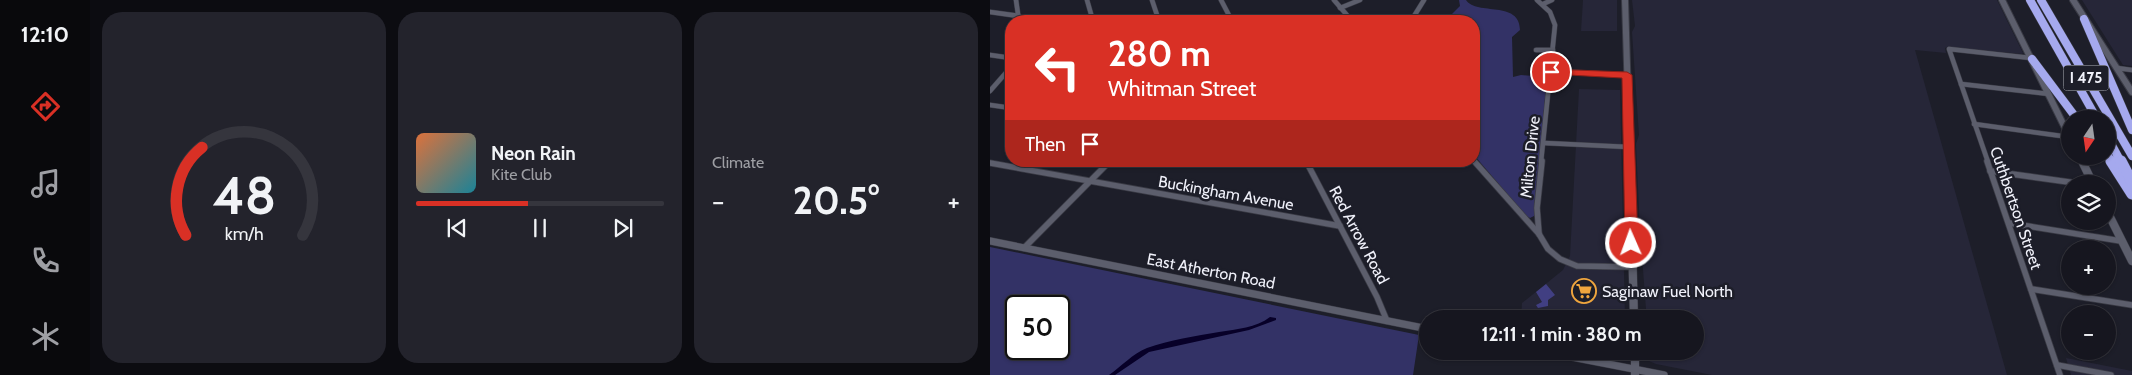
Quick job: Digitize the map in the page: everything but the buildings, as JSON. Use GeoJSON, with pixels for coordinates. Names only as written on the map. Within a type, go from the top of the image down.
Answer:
{"type":"FeatureCollection","features":[{"type":"Feature","properties":{"kind":"highway","name":"I 475"},"geometry":{"type":"LineString","coordinates":[[2030,0],[2092,110]]}},
{"type":"Feature","properties":{"kind":"highway","name":"I 475"},"geometry":{"type":"LineString","coordinates":[[2041,0],[2132,156]]}},
{"type":"Feature","properties":{"kind":"highway"},"geometry":{"type":"LineString","coordinates":[[2084,19],[2132,130]]}},
{"type":"Feature","properties":{"kind":"highway"},"geometry":{"type":"LineString","coordinates":[[2032,58],[2070,110]]}},
{"type":"Feature","properties":{"kind":"highway"},"geometry":{"type":"LineString","coordinates":[[2116,153],[2132,182]]}},
{"type":"Feature","properties":{"kind":"highway"},"geometry":{"type":"LineString","coordinates":[[2114,165],[2132,194]]}},
{"type":"Feature","properties":{"kind":"main road"},"geometry":{"type":"LineString","coordinates":[[1625,0],[1634,310]]}},
{"type":"Feature","properties":{"kind":"main road"},"geometry":{"type":"LineString","coordinates":[[2002,0],[2061,119]]}},
{"type":"Feature","properties":{"kind":"main road"},"geometry":{"type":"LineString","coordinates":[[2073,0],[2132,92]]}},
{"type":"Feature","properties":{"kind":"main road"},"geometry":{"type":"LineString","coordinates":[[2116,230],[2132,261]]}},
{"type":"Feature","properties":{"kind":"street"},"geometry":{"type":"LineString","coordinates":[[1016,0],[1018,15]]}},
{"type":"Feature","properties":{"kind":"street"},"geometry":{"type":"LineString","coordinates":[[1087,0],[1091,15]]}},
{"type":"Feature","properties":{"kind":"street"},"geometry":{"type":"LineString","coordinates":[[1152,0],[1157,15]]}},
{"type":"Feature","properties":{"kind":"street"},"geometry":{"type":"LineString","coordinates":[[1221,0],[1229,15]]}},
{"type":"Feature","properties":{"kind":"street"},"geometry":{"type":"LineString","coordinates":[[1334,0],[1346,15]]}},
{"type":"Feature","properties":{"kind":"street"},"geometry":{"type":"LineString","coordinates":[[1340,8],[1360,0]]}},
{"type":"Feature","properties":{"kind":"street"},"geometry":{"type":"LineString","coordinates":[[1415,15],[1424,0]]}},
{"type":"Feature","properties":{"kind":"street","name":"Milton Drive"},"geometry":{"type":"LineString","coordinates":[[1537,0],[1550,12],[1556,25],[1537,208],[1539,234]]}},
{"type":"Feature","properties":{"kind":"street"},"geometry":{"type":"LineString","coordinates":[[1543,4],[1552,0]]}},
{"type":"Feature","properties":{"kind":"street"},"geometry":{"type":"LineString","coordinates":[[990,12],[1005,16]]}},
{"type":"Feature","properties":{"kind":"street","name":"Cuthbertson Street"},"geometry":{"type":"LineString","coordinates":[[2032,58],[1949,48],[2060,375]]}},
{"type":"Feature","properties":{"kind":"street"},"geometry":{"type":"LineString","coordinates":[[1536,50],[1553,50]]}},
{"type":"Feature","properties":{"kind":"street"},"geometry":{"type":"LineString","coordinates":[[990,55],[1005,57]]}},
{"type":"Feature","properties":{"kind":"street"},"geometry":{"type":"LineString","coordinates":[[2117,68],[2132,70]]}},
{"type":"Feature","properties":{"kind":"street"},"geometry":{"type":"LineString","coordinates":[[1551,72],[1627,75]]}},
{"type":"Feature","properties":{"kind":"street"},"geometry":{"type":"LineString","coordinates":[[990,90],[1005,74]]}},
{"type":"Feature","properties":{"kind":"street"},"geometry":{"type":"LineString","coordinates":[[1961,84],[2049,94]]}},
{"type":"Feature","properties":{"kind":"street"},"geometry":{"type":"LineString","coordinates":[[990,105],[1005,107]]}},
{"type":"Feature","properties":{"kind":"street"},"geometry":{"type":"LineString","coordinates":[[1974,124],[2061,136]]}},
{"type":"Feature","properties":{"kind":"street"},"geometry":{"type":"LineString","coordinates":[[1544,143],[1629,147]]}},
{"type":"Feature","properties":{"kind":"street","name":"Buckingham Avenue"},"geometry":{"type":"LineString","coordinates":[[990,163],[1005,166]]}},
{"type":"Feature","properties":{"kind":"street","name":"Buckingham Avenue"},"geometry":{"type":"LineString","coordinates":[[1011,167],[1340,226]]}},
{"type":"Feature","properties":{"kind":"street"},"geometry":{"type":"LineString","coordinates":[[1024,248],[1105,167]]}},
{"type":"Feature","properties":{"kind":"street","name":"Red Arrow Road"},"geometry":{"type":"LineString","coordinates":[[1309,167],[1377,297],[1387,321]]}},
{"type":"Feature","properties":{"kind":"street"},"geometry":{"type":"LineString","coordinates":[[1479,167],[1539,234],[1548,249],[1560,259],[1577,266],[1632,267]]}},
{"type":"Feature","properties":{"kind":"street"},"geometry":{"type":"LineString","coordinates":[[1990,170],[2061,181]]}},
{"type":"Feature","properties":{"kind":"street"},"geometry":{"type":"LineString","coordinates":[[2009,223],[2121,241]]}},
{"type":"Feature","properties":{"kind":"street","name":"East Atherton Road"},"geometry":{"type":"LineString","coordinates":[[990,241],[1419,327]]}},
{"type":"Feature","properties":{"kind":"street"},"geometry":{"type":"LineString","coordinates":[[2031,289],[2132,305]]}},
{"type":"Feature","properties":{"kind":"street"},"geometry":{"type":"LineString","coordinates":[[1581,360],[1635,372],[1664,375]]}},
{"type":"Feature","properties":{"kind":"street"},"geometry":{"type":"LineString","coordinates":[[2057,366],[2111,375]]}},
{"type":"Feature","properties":{"kind":"shaded area"},"geometry":{"type":"Polygon","coordinates":[[[1459,0],[1466,0],[1471,5],[1513,15],[1518,21],[1520,30],[1512,37],[1513,77],[1521,75],[1547,77],[1534,216],[1530,218],[1525,215],[1480,162],[1480,15],[1451,15],[1460,6],[1459,0]]]}},
{"type":"Feature","properties":{"kind":"shaded area"},"geometry":{"type":"Polygon","coordinates":[[[1583,0],[1617,0],[1617,31],[1581,31],[1583,0]]]}},
{"type":"Feature","properties":{"kind":"shaded area"},"geometry":{"type":"Polygon","coordinates":[[[1632,0],[1997,0],[2022,54],[1947,47],[1945,48],[1946,53],[1915,50],[2007,375],[1712,375],[1649,361],[1704,360],[1704,310],[1646,310],[1636,144],[1639,135],[1632,32],[1635,26],[1632,0]]]}},
{"type":"Feature","properties":{"kind":"shaded area"},"geometry":{"type":"Polygon","coordinates":[[[2082,0],[2132,0],[2132,66],[2123,65],[2082,0]]]}},
{"type":"Feature","properties":{"kind":"shaded area"},"geometry":{"type":"Polygon","coordinates":[[[1579,89],[1620,90],[1625,310],[1522,310],[1522,303],[1563,270],[1570,256],[1579,89]]]}},
{"type":"Feature","properties":{"kind":"shaded area"},"geometry":{"type":"Polygon","coordinates":[[[990,247],[1419,335],[1413,375],[990,375],[990,247]]]}},
{"type":"Feature","properties":{"kind":"shaded area"},"geometry":{"type":"Polygon","coordinates":[[[1270,317],[1276,318],[1276,320],[1249,330],[1149,352],[1115,375],[1109,375],[1147,348],[1183,338],[1259,324],[1270,317]]]}},
{"type":"Feature","properties":{"kind":"shaded area"},"geometry":{"type":"Polygon","coordinates":[[[2067,360],[2076,360],[2132,371],[2132,375],[2071,375],[2067,360]]]}},
{"type":"Feature","properties":{"kind":"place","name":"Saginaw Fuel North"},"geometry":{"type":"Point","coordinates":[1584,291]}},
{"type":"Feature","properties":{"kind":"route"},"geometry":{"type":"LineString","coordinates":[[1551,72],[1617,73],[1627,75],[1631,243]]}}]}
